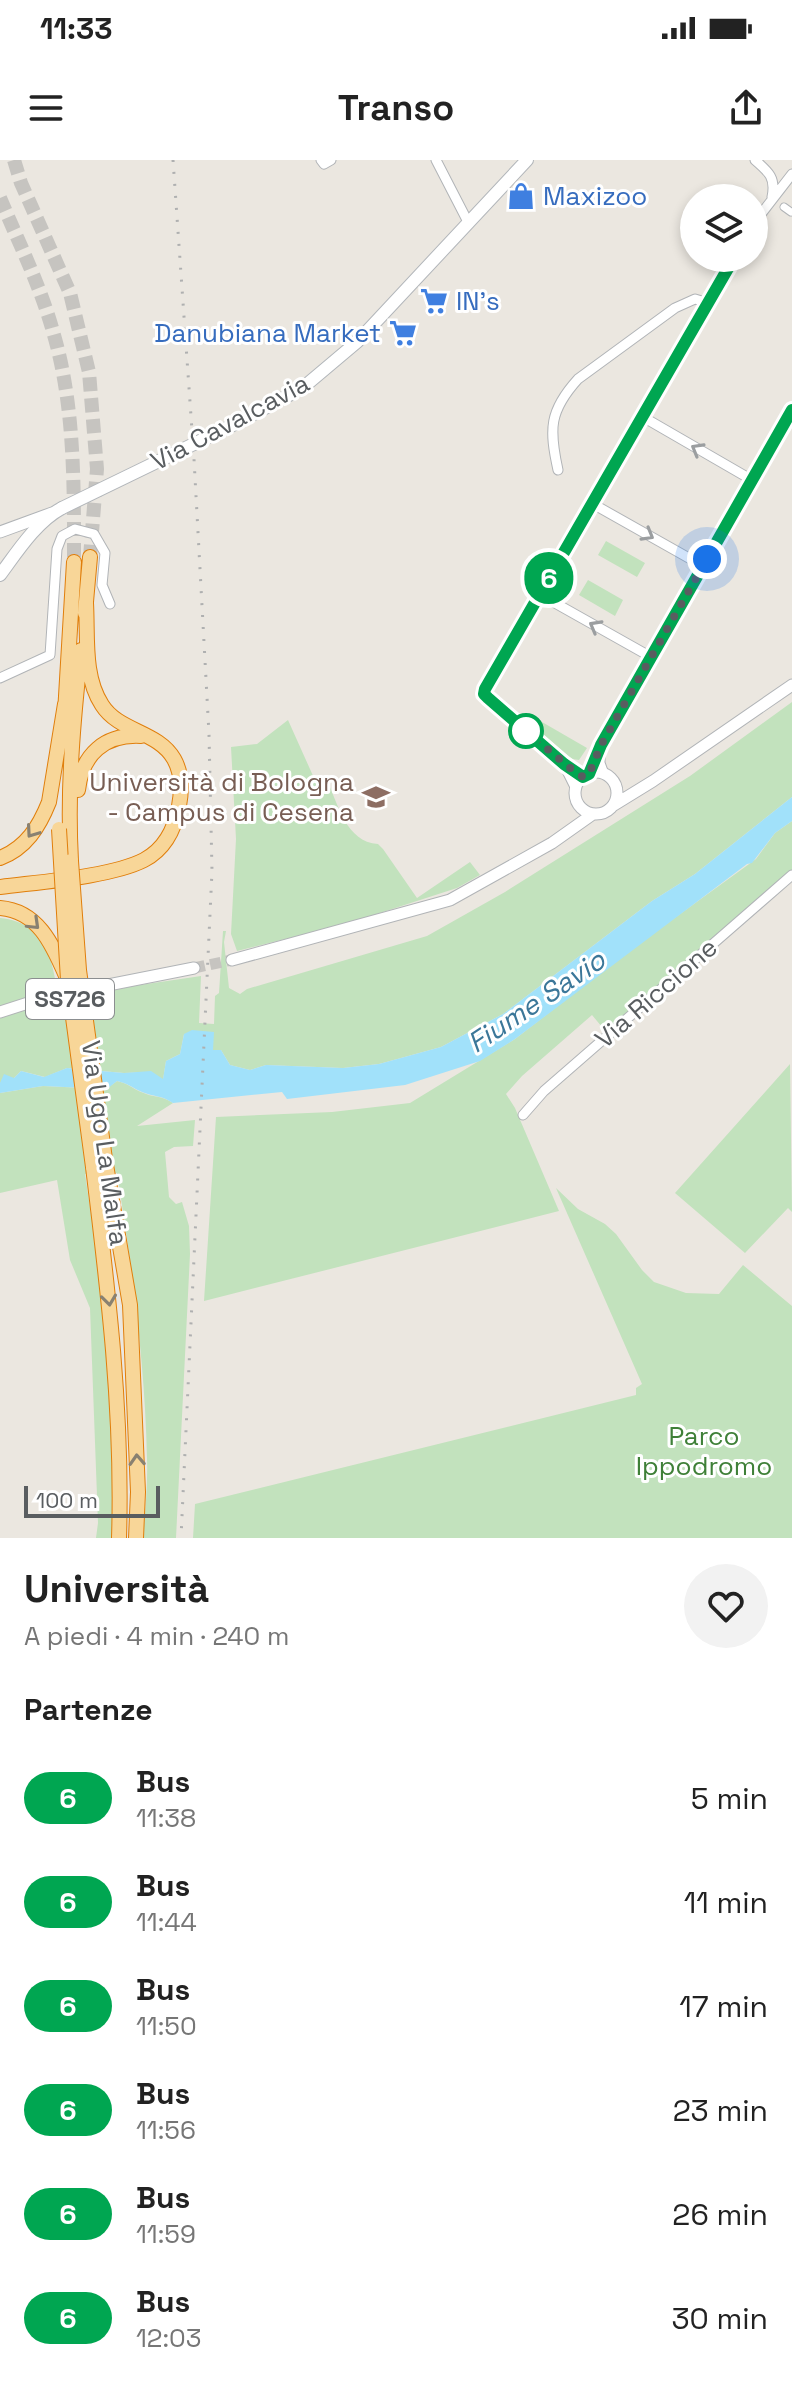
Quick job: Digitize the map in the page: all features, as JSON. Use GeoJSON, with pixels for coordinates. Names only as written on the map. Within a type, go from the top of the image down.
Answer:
{"type":"FeatureCollection","features":[{"type":"Feature","properties":{"kind":"highway","name":"Via Ugo La Malfa"},"geometry":{"type":"LineString","coordinates":[[90,557],[73,727],[69,818],[79,970],[111,1317],[121,1468],[119,1538]]}},
{"type":"Feature","properties":{"kind":"highway","name":"Via Ugo La Malfa"},"geometry":{"type":"LineString","coordinates":[[74,562],[59,829],[68,980],[99,1163],[130,1305],[138,1492],[136,1538]]}},
{"type":"Feature","properties":{"kind":"highway"},"geometry":{"type":"LineString","coordinates":[[0,887],[126,867],[146,859],[172,834],[182,793],[180,773],[159,741],[110,715],[93,687],[88,662],[86,603]]}},
{"type":"Feature","properties":{"kind":"highway"},"geometry":{"type":"LineString","coordinates":[[0,858],[29,839],[44,814],[49,802],[66,704]]}},
{"type":"Feature","properties":{"kind":"highway"},"geometry":{"type":"LineString","coordinates":[[71,861],[78,785],[89,755],[110,740],[146,736]]}},
{"type":"Feature","properties":{"kind":"highway"},"geometry":{"type":"LineString","coordinates":[[0,908],[22,913],[39,926],[68,980]]}},
{"type":"Feature","properties":{"kind":"main road","name":"Via Cavalcavia"},"geometry":{"type":"LineString","coordinates":[[57,510],[235,424],[315,378],[357,342],[527,160]]}},
{"type":"Feature","properties":{"kind":"main road"},"geometry":{"type":"LineString","coordinates":[[0,575],[57,510]]}},
{"type":"Feature","properties":{"kind":"street"},"geometry":{"type":"LineString","coordinates":[[321,160],[324,164],[331,160]]}},
{"type":"Feature","properties":{"kind":"street"},"geometry":{"type":"LineString","coordinates":[[436,160],[468,222]]}},
{"type":"Feature","properties":{"kind":"street"},"geometry":{"type":"LineString","coordinates":[[755,160],[772,176],[772,197]]}},
{"type":"Feature","properties":{"kind":"street"},"geometry":{"type":"LineString","coordinates":[[768,203],[792,174]]}},
{"type":"Feature","properties":{"kind":"street"},"geometry":{"type":"LineString","coordinates":[[604,774],[586,775],[564,764],[484,694],[726,272]]}},
{"type":"Feature","properties":{"kind":"street"},"geometry":{"type":"LineString","coordinates":[[558,470],[552,426],[556,409],[565,393],[578,379],[675,308],[695,299],[708,303]]}},
{"type":"Feature","properties":{"kind":"street"},"geometry":{"type":"LineString","coordinates":[[576,789],[792,410]]}},
{"type":"Feature","properties":{"kind":"street"},"geometry":{"type":"LineString","coordinates":[[643,417],[752,480]]}},
{"type":"Feature","properties":{"kind":"street"},"geometry":{"type":"LineString","coordinates":[[593,504],[703,566]]}},
{"type":"Feature","properties":{"kind":"street","name":"Via Cavalcavia"},"geometry":{"type":"LineString","coordinates":[[0,532],[57,510]]}},
{"type":"Feature","properties":{"kind":"street"},"geometry":{"type":"LineString","coordinates":[[0,678],[50,655],[57,549],[62,536],[75,529],[94,534],[105,553],[102,585],[110,604]]}},
{"type":"Feature","properties":{"kind":"street"},"geometry":{"type":"LineString","coordinates":[[539,594],[651,657]]}},
{"type":"Feature","properties":{"kind":"street"},"geometry":{"type":"LineString","coordinates":[[232,960],[450,900],[564,835],[593,814],[606,812],[792,685]]}},
{"type":"Feature","properties":{"kind":"street"},"geometry":{"type":"LineString","coordinates":[[601,745],[600,763],[604,774],[616,787],[630,790],[645,786]]}},
{"type":"Feature","properties":{"kind":"street"},"geometry":{"type":"LineString","coordinates":[[564,764],[576,789],[578,803],[583,810],[593,814]]}},
{"type":"Feature","properties":{"kind":"street"},"geometry":{"type":"LineString","coordinates":[[614,805],[616,787]]}},
{"type":"Feature","properties":{"kind":"street"},"geometry":{"type":"LineString","coordinates":[[564,835],[578,803]]}},
{"type":"Feature","properties":{"kind":"street","name":"Via Riccione"},"geometry":{"type":"LineString","coordinates":[[523,1115],[544,1091],[792,875]]}},
{"type":"Feature","properties":{"kind":"street"},"geometry":{"type":"LineString","coordinates":[[93,988],[194,968]]}},
{"type":"Feature","properties":{"kind":"street"},"geometry":{"type":"LineString","coordinates":[[0,1012],[56,994]]}},
{"type":"Feature","properties":{"kind":"green space"},"geometry":{"type":"Polygon","coordinates":[[[606,541],[645,563],[637,577],[598,555],[606,541]]]}},
{"type":"Feature","properties":{"kind":"green space"},"geometry":{"type":"Polygon","coordinates":[[[588,580],[623,600],[615,616],[579,595],[588,580]]]}},
{"type":"Feature","properties":{"kind":"green space"},"geometry":{"type":"Polygon","coordinates":[[[792,702],[792,797],[695,874],[652,901],[503,1014],[441,1047],[379,1064],[343,1068],[266,1065],[250,1070],[230,1065],[221,1050],[212,1050],[213,1032],[184,1034],[180,1054],[166,1061],[163,1080],[151,1072],[67,1068],[45,1077],[21,1071],[14,1078],[0,1083],[0,918],[29,928],[46,947],[59,1003],[133,986],[201,976],[199,1023],[214,1024],[223,931],[226,931],[224,942],[229,988],[240,994],[247,989],[427,936],[505,892],[690,776],[792,702]]]}},
{"type":"Feature","properties":{"kind":"green space"},"geometry":{"type":"Polygon","coordinates":[[[288,720],[314,778],[327,780],[351,829],[358,837],[383,849],[417,898],[470,862],[480,875],[457,888],[346,924],[237,951],[231,934],[236,839],[231,747],[257,744],[288,720]]]}},
{"type":"Feature","properties":{"kind":"green space"},"geometry":{"type":"Polygon","coordinates":[[[542,722],[587,748],[579,760],[572,759],[538,730],[542,722]]]}},
{"type":"Feature","properties":{"kind":"green space"},"geometry":{"type":"Polygon","coordinates":[[[792,821],[792,870],[607,1033],[592,1015],[522,1076],[506,1094],[515,1108],[559,1211],[204,1301],[216,1117],[332,1112],[410,1103],[515,1039],[756,859],[775,833],[792,821]]]}},
{"type":"Feature","properties":{"kind":"green space"},"geometry":{"type":"Polygon","coordinates":[[[790,1064],[792,1212],[788,1208],[745,1253],[675,1193],[790,1064]]]}},
{"type":"Feature","properties":{"kind":"green space"},"geometry":{"type":"Polygon","coordinates":[[[117,1081],[173,1103],[137,1126],[195,1120],[193,1146],[174,1147],[165,1152],[169,1197],[176,1204],[182,1202],[189,1226],[190,1254],[176,1538],[143,1538],[147,1469],[144,1387],[133,1280],[117,1173],[85,1174],[105,1307],[117,1464],[113,1538],[96,1538],[90,1308],[70,1260],[57,1180],[0,1193],[0,1093],[43,1086],[106,1089],[117,1081]]]}},
{"type":"Feature","properties":{"kind":"green space","name":"Parco Ippodromo"},"geometry":{"type":"Polygon","coordinates":[[[556,1188],[578,1209],[616,1234],[654,1282],[686,1293],[719,1294],[743,1265],[792,1306],[792,1538],[193,1538],[195,1504],[636,1395],[636,1388],[642,1384],[556,1188]]]}},
{"type":"Feature","properties":{"kind":"water","name":"Fiume Savio"},"geometry":{"type":"Polygon","coordinates":[[[792,797],[792,821],[775,833],[752,863],[515,1039],[480,1061],[405,1085],[287,1099],[282,1092],[173,1103],[117,1081],[107,1089],[43,1086],[0,1093],[4,1074],[14,1078],[21,1071],[44,1077],[67,1068],[124,1073],[151,1071],[163,1079],[166,1061],[180,1054],[184,1034],[192,1030],[214,1032],[213,1050],[221,1050],[230,1065],[250,1070],[266,1065],[343,1068],[379,1064],[441,1047],[503,1014],[652,901],[695,874],[792,797]]]}},
{"type":"Feature","properties":{"kind":"tunnel"},"geometry":{"type":"LineString","coordinates":[[14,160],[21,183],[70,293],[89,372],[97,469],[90,557]]}},
{"type":"Feature","properties":{"kind":"tunnel"},"geometry":{"type":"LineString","coordinates":[[0,198],[43,300],[61,363],[72,447],[74,562]]}},
{"type":"Feature","properties":{"kind":"tunnel"},"geometry":{"type":"LineString","coordinates":[[194,968],[232,960]]}},
{"type":"Feature","properties":{"kind":"railway"},"geometry":{"type":"LineString","coordinates":[[173,160],[194,459],[209,734],[212,871],[181,1538]]}},
{"type":"Feature","properties":{"kind":"bus line","name":"6"},"geometry":{"type":"LineString","coordinates":[[726,272],[485,689],[484,694],[488,698],[583,777],[589,774],[601,745],[792,410]]}},
{"type":"Feature","properties":{"kind":"place","name":"Maxizoo"},"geometry":{"type":"Point","coordinates":[521,196]}},
{"type":"Feature","properties":{"kind":"place","name":"IN's"},"geometry":{"type":"Point","coordinates":[434,301]}},
{"type":"Feature","properties":{"kind":"place","name":"Danubiana Market"},"geometry":{"type":"Point","coordinates":[403,333]}},
{"type":"Feature","properties":{"kind":"place","name":"Università di Bologna - Campus di Cesena"},"geometry":{"type":"Point","coordinates":[376,797]}},
{"type":"Feature","properties":{"kind":"route"},"geometry":{"type":"LineString","coordinates":[[526,731],[575,772],[583,777],[589,774],[601,745],[707,559]]}}]}
